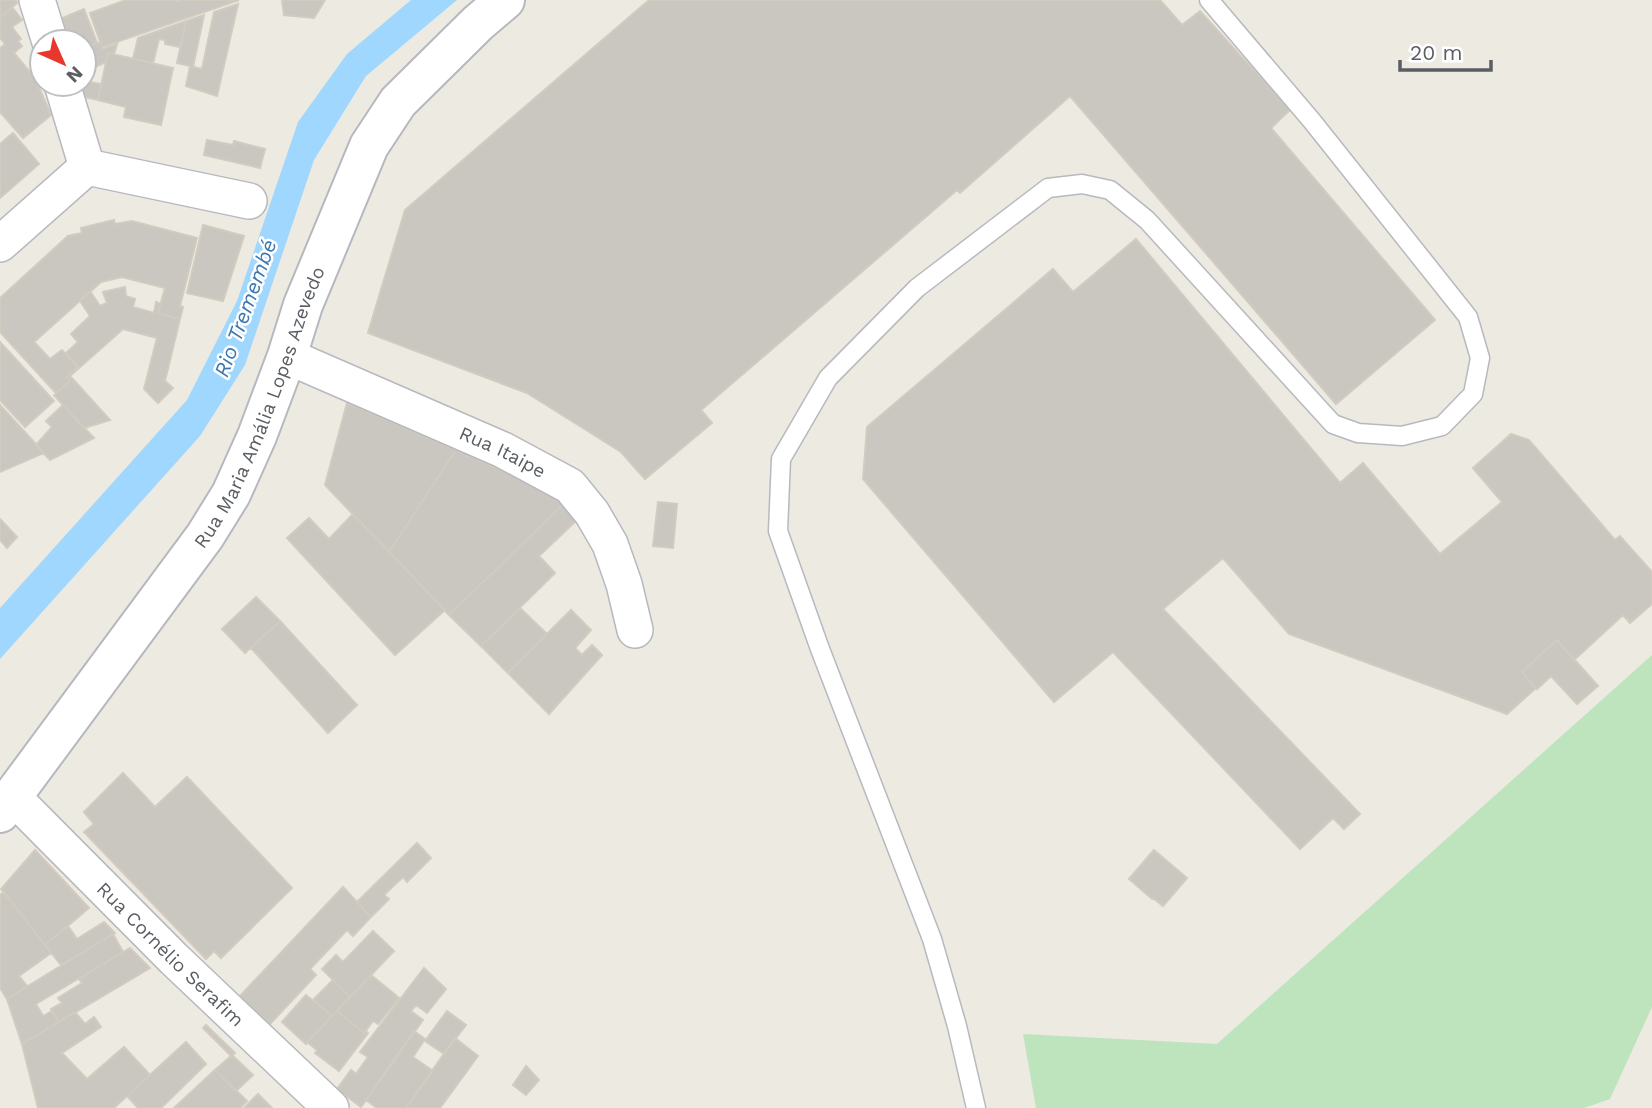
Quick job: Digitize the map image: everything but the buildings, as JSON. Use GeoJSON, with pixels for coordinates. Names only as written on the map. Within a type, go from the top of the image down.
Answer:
{"type":"FeatureCollection","features":[{"type":"Feature","properties":{"kind":"main road","name":"Rua Maria Amália Lopes Azevedo"},"geometry":{"type":"LineString","coordinates":[[6,804],[205,536],[231,494],[257,436],[303,305],[369,146],[398,102],[505,0]]}},
{"type":"Feature","properties":{"kind":"street"},"geometry":{"type":"LineString","coordinates":[[37,0],[46,28]]}},
{"type":"Feature","properties":{"kind":"street"},"geometry":{"type":"LineString","coordinates":[[66,98],[87,167]]}},
{"type":"Feature","properties":{"kind":"street"},"geometry":{"type":"LineString","coordinates":[[87,167],[249,201]]}},
{"type":"Feature","properties":{"kind":"street"},"geometry":{"type":"LineString","coordinates":[[0,244],[87,167]]}},
{"type":"Feature","properties":{"kind":"street","name":"Rua Itaipe"},"geometry":{"type":"LineString","coordinates":[[287,356],[503,450],[570,486],[592,513],[610,544],[624,584],[635,630]]}},
{"type":"Feature","properties":{"kind":"street","name":"Rua Cornélio Serafim"},"geometry":{"type":"LineString","coordinates":[[6,804],[331,1108]]}},
{"type":"Feature","properties":{"kind":"lane"},"geometry":{"type":"LineString","coordinates":[[976,1108],[957,1026],[932,939],[820,649],[778,531],[781,459],[828,378],[917,288],[1048,188],[1083,184],[1110,190],[1147,220],[1333,424],[1358,433],[1402,436],[1442,426],[1473,394],[1480,358],[1468,317],[1312,121],[1209,0]]}},
{"type":"Feature","properties":{"kind":"green space"},"geometry":{"type":"Polygon","coordinates":[[[1652,655],[1652,1007],[1610,1099],[1584,1108],[1036,1108],[1023,1034],[1217,1044],[1652,655]]]}},
{"type":"Feature","properties":{"kind":"water","name":"Rio Tremembé"},"geometry":{"type":"Polygon","coordinates":[[[411,0],[457,0],[366,76],[314,160],[245,365],[200,436],[0,659],[0,608],[187,400],[237,301],[298,122],[347,54],[411,0]]]}}]}
